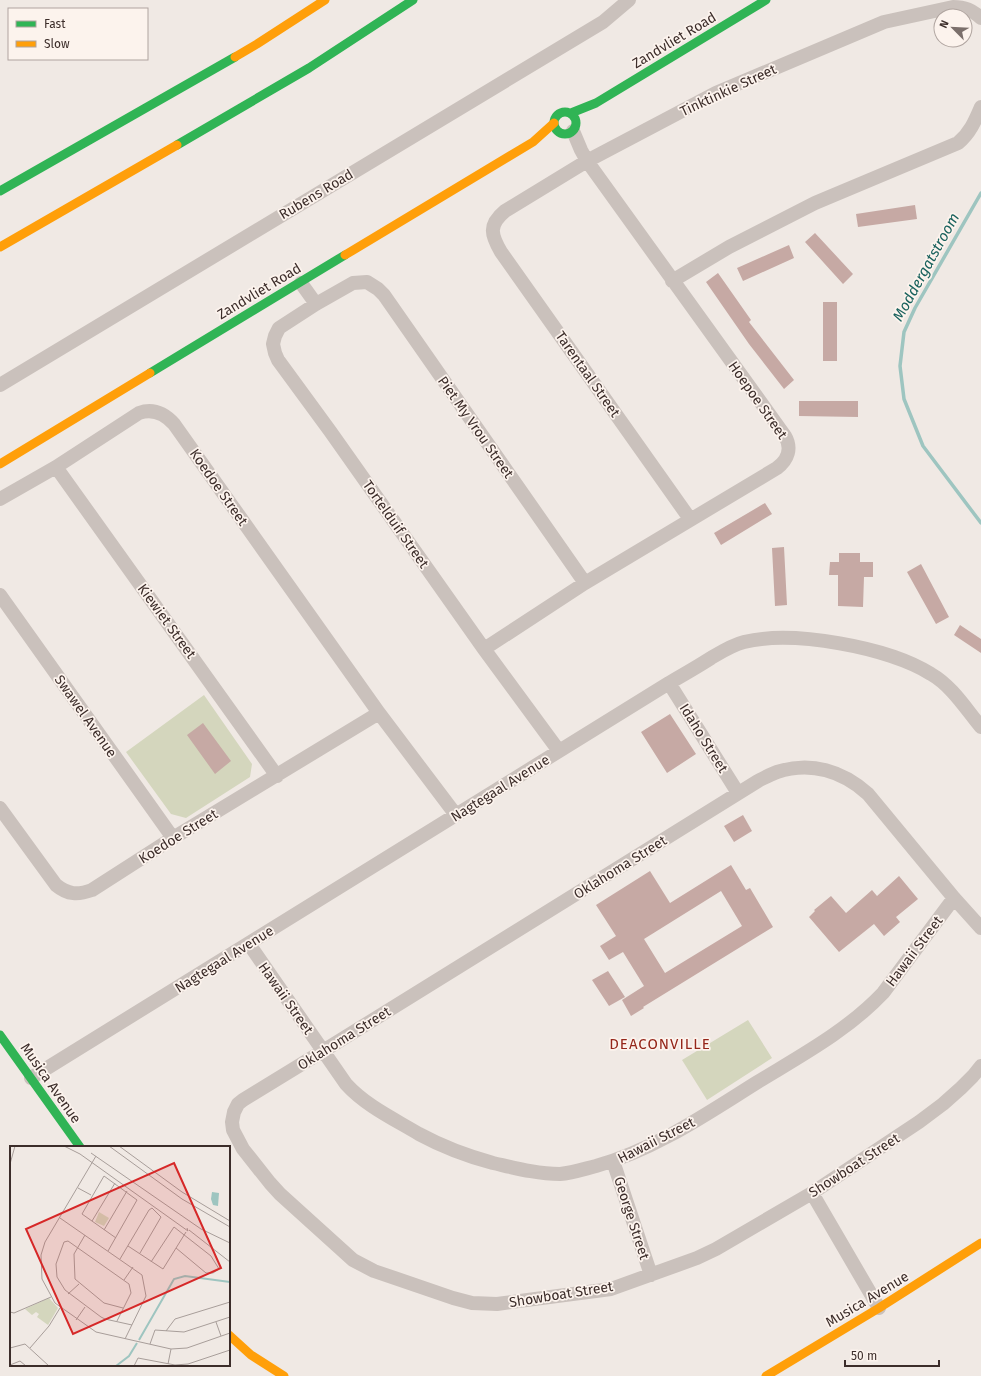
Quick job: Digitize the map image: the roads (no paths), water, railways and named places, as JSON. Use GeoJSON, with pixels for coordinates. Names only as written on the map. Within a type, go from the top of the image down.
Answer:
{"type":"FeatureCollection","features":[{"type":"Feature","properties":{"kind":"main road"},"geometry":{"type":"LineString","coordinates":[[0,191],[257,44],[325,0]]}},
{"type":"Feature","properties":{"kind":"main road"},"geometry":{"type":"LineString","coordinates":[[0,247],[309,68],[412,0]]}},
{"type":"Feature","properties":{"kind":"main road","name":"Zandvliet Road"},"geometry":{"type":"LineString","coordinates":[[571,113],[596,103],[766,0]]}},
{"type":"Feature","properties":{"kind":"main road","name":"Zandvliet Road"},"geometry":{"type":"LineString","coordinates":[[533,142],[569,130],[596,103]]}},
{"type":"Feature","properties":{"kind":"main road"},"geometry":{"type":"LineString","coordinates":[[567,112],[571,113],[576,118],[569,130],[554,127],[554,123],[558,114],[567,112]]}},
{"type":"Feature","properties":{"kind":"main road","name":"Zandvliet Road"},"geometry":{"type":"LineString","coordinates":[[0,464],[533,142],[554,123]]}},
{"type":"Feature","properties":{"kind":"main road","name":"Musica Avenue"},"geometry":{"type":"LineString","coordinates":[[0,1035],[79,1146]]}},
{"type":"Feature","properties":{"kind":"main road","name":"Musica Avenue"},"geometry":{"type":"LineString","coordinates":[[766,1376],[879,1308],[981,1243]]}},
{"type":"Feature","properties":{"kind":"main road"},"geometry":{"type":"LineString","coordinates":[[230,1336],[251,1354],[284,1376]]}},
{"type":"Feature","properties":{"kind":"street","name":"Rubens Road"},"geometry":{"type":"LineString","coordinates":[[0,385],[603,22],[629,0]]}},
{"type":"Feature","properties":{"kind":"street","name":"Tinktinkie Street"},"geometry":{"type":"LineString","coordinates":[[493,226],[499,216],[584,156],[716,93],[884,22],[953,7],[963,7],[969,9],[981,18]]}},
{"type":"Feature","properties":{"kind":"street"},"geometry":{"type":"LineString","coordinates":[[672,280],[729,246],[815,203],[958,143],[966,137],[970,131],[981,107]]}},
{"type":"Feature","properties":{"kind":"street","name":"Hoepoe Street"},"geometry":{"type":"LineString","coordinates":[[484,649],[585,583],[690,518],[782,464],[786,460],[789,447],[785,436],[584,156],[569,130]]}},
{"type":"Feature","properties":{"kind":"street","name":"Tarentaal Street"},"geometry":{"type":"LineString","coordinates":[[493,226],[493,237],[501,252],[690,518]]}},
{"type":"Feature","properties":{"kind":"street"},"geometry":{"type":"LineString","coordinates":[[301,282],[316,304]]}},
{"type":"Feature","properties":{"kind":"street","name":"Tortelduif Street"},"geometry":{"type":"LineString","coordinates":[[361,282],[353,283],[316,304],[279,328],[273,344],[278,360],[484,649],[560,751]]}},
{"type":"Feature","properties":{"kind":"street","name":"Piet My Vrou Street"},"geometry":{"type":"LineString","coordinates":[[361,282],[367,282],[384,295],[585,583]]}},
{"type":"Feature","properties":{"kind":"street","name":"Koedoe Street"},"geometry":{"type":"LineString","coordinates":[[1,497],[56,467],[139,413],[148,411],[159,412],[169,419],[379,713],[456,815]]}},
{"type":"Feature","properties":{"kind":"street","name":"Kiewiet Street"},"geometry":{"type":"LineString","coordinates":[[56,467],[277,776]]}},
{"type":"Feature","properties":{"kind":"street","name":"Swawel Avenue"},"geometry":{"type":"LineString","coordinates":[[0,595],[173,838]]}},
{"type":"Feature","properties":{"kind":"street","name":"Nagtegaal Avenue"},"geometry":{"type":"LineString","coordinates":[[31,1078],[669,683],[727,649],[742,642],[781,638],[839,644],[865,648],[896,658],[932,674],[953,693],[981,726]]}},
{"type":"Feature","properties":{"kind":"street","name":"Idaho Street"},"geometry":{"type":"LineString","coordinates":[[669,683],[738,793]]}},
{"type":"Feature","properties":{"kind":"street","name":"Koedoe Street"},"geometry":{"type":"LineString","coordinates":[[0,808],[56,885],[62,890],[76,894],[83,894],[92,890],[173,838],[379,713]]}},
{"type":"Feature","properties":{"kind":"street","name":"Oklahoma Street"},"geometry":{"type":"LineString","coordinates":[[234,1112],[238,1104],[243,1100],[738,793],[776,772],[802,767],[815,768],[838,774],[849,779],[868,794],[954,898],[981,928]]}},
{"type":"Feature","properties":{"kind":"street","name":"Hawaii Street"},"geometry":{"type":"LineString","coordinates":[[248,944],[346,1084],[359,1097],[384,1114],[421,1135],[456,1152],[506,1166],[548,1174],[575,1172],[613,1161],[649,1146],[702,1116],[818,1045],[852,1022],[882,993],[954,898]]}},
{"type":"Feature","properties":{"kind":"street","name":"Showboat Street"},"geometry":{"type":"LineString","coordinates":[[234,1112],[232,1122],[236,1139],[270,1183],[353,1260],[374,1271],[453,1298],[472,1302],[497,1304],[611,1289],[697,1258],[716,1249],[812,1192],[919,1122],[937,1109],[961,1088],[981,1066]]}},
{"type":"Feature","properties":{"kind":"street","name":"George Street"},"geometry":{"type":"LineString","coordinates":[[613,1161],[651,1275]]}},
{"type":"Feature","properties":{"kind":"street"},"geometry":{"type":"LineString","coordinates":[[812,1192],[879,1308]]}},
{"type":"Feature","properties":{"kind":"waterway","name":"Moddergatstroom"},"geometry":{"type":"LineString","coordinates":[[981,193],[915,308],[904,332],[900,366],[904,399],[923,446],[981,523]]}},
{"type":"Feature","properties":{"kind":"district","name":"DEACONVILLE"},"geometry":{"type":"Point","coordinates":[660,1044]}}]}
